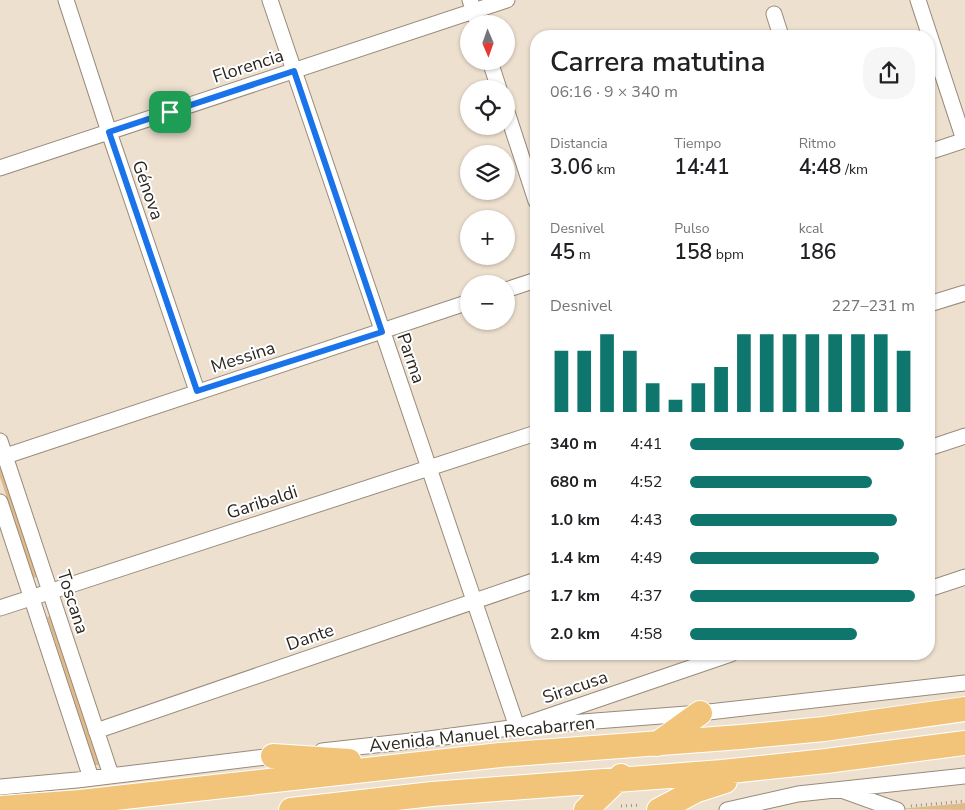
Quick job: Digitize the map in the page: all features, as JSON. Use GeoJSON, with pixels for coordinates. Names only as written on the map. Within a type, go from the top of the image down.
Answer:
{"type":"FeatureCollection","features":[{"type":"Feature","properties":{"kind":"main road","name":"Avenida Manuel Recabarren"},"geometry":{"type":"LineString","coordinates":[[0,808],[80,802],[500,755],[658,744],[824,729],[965,709]]}},
{"type":"Feature","properties":{"kind":"main road"},"geometry":{"type":"LineString","coordinates":[[587,809],[658,744],[700,714]]}},
{"type":"Feature","properties":{"kind":"main road"},"geometry":{"type":"LineString","coordinates":[[291,810],[432,794],[722,772],[826,762],[965,743]]}},
{"type":"Feature","properties":{"kind":"main road"},"geometry":{"type":"LineString","coordinates":[[272,756],[415,764]]}},
{"type":"Feature","properties":{"kind":"main road"},"geometry":{"type":"LineString","coordinates":[[662,809],[697,790],[715,784],[826,762]]}},
{"type":"Feature","properties":{"kind":"main road"},"geometry":{"type":"LineString","coordinates":[[384,810],[432,794]]}},
{"type":"Feature","properties":{"kind":"street","name":"Génova"},"geometry":{"type":"LineString","coordinates":[[66,0],[197,391]]}},
{"type":"Feature","properties":{"kind":"street","name":"Parma"},"geometry":{"type":"LineString","coordinates":[[270,0],[517,727]]}},
{"type":"Feature","properties":{"kind":"street","name":"Florencia"},"geometry":{"type":"LineString","coordinates":[[0,168],[507,0]]}},
{"type":"Feature","properties":{"kind":"street"},"geometry":{"type":"LineString","coordinates":[[918,0],[928,30]]}},
{"type":"Feature","properties":{"kind":"street"},"geometry":{"type":"LineString","coordinates":[[774,14],[779,30]]}},
{"type":"Feature","properties":{"kind":"street"},"geometry":{"type":"LineString","coordinates":[[935,51],[965,140],[935,150]]}},
{"type":"Feature","properties":{"kind":"street"},"geometry":{"type":"LineString","coordinates":[[514,135],[530,183]]}},
{"type":"Feature","properties":{"kind":"street"},"geometry":{"type":"LineString","coordinates":[[515,287],[530,282]]}},
{"type":"Feature","properties":{"kind":"street"},"geometry":{"type":"LineString","coordinates":[[935,302],[965,293]]}},
{"type":"Feature","properties":{"kind":"street","name":"Messina"},"geometry":{"type":"LineString","coordinates":[[3,457],[460,305]]}},
{"type":"Feature","properties":{"kind":"street","name":"Garibaldi"},"geometry":{"type":"LineString","coordinates":[[0,608],[530,434]]}},
{"type":"Feature","properties":{"kind":"street"},"geometry":{"type":"LineString","coordinates":[[935,446],[965,436]]}},
{"type":"Feature","properties":{"kind":"street","name":"Toscana"},"geometry":{"type":"LineString","coordinates":[[0,441],[3,457],[111,775]]}},
{"type":"Feature","properties":{"kind":"street"},"geometry":{"type":"LineString","coordinates":[[0,502],[91,778]]}},
{"type":"Feature","properties":{"kind":"street"},"geometry":{"type":"LineString","coordinates":[[935,587],[965,577]]}},
{"type":"Feature","properties":{"kind":"street","name":"Dante"},"geometry":{"type":"LineString","coordinates":[[96,731],[530,582]]}},
{"type":"Feature","properties":{"kind":"street","name":"Siracusa"},"geometry":{"type":"LineString","coordinates":[[517,727],[714,660]]}},
{"type":"Feature","properties":{"kind":"street","name":"Avenida Manuel Recabarren"},"geometry":{"type":"LineString","coordinates":[[0,787],[429,739],[517,727],[700,714],[965,683]]}},
{"type":"Feature","properties":{"kind":"street"},"geometry":{"type":"LineString","coordinates":[[727,810],[798,794],[965,776]]}},
{"type":"Feature","properties":{"kind":"street"},"geometry":{"type":"LineString","coordinates":[[840,789],[897,810]]}},
{"type":"Feature","properties":{"kind":"path"},"geometry":{"type":"LineString","coordinates":[[587,809],[661,803],[662,809]]}},
{"type":"Feature","properties":{"kind":"shaded area"},"geometry":{"type":"Polygon","coordinates":[[[0,465],[37,577],[33,578],[0,477],[0,465]]]}},
{"type":"Feature","properties":{"kind":"shaded area"},"geometry":{"type":"Polygon","coordinates":[[[50,616],[99,765],[95,765],[47,617],[50,616]]]}},
{"type":"Feature","properties":{"kind":"shaded area"},"geometry":{"type":"Polygon","coordinates":[[[965,803],[965,810],[899,809],[965,803]]]}},
{"type":"Feature","properties":{"kind":"route"},"geometry":{"type":"LineString","coordinates":[[294,71],[382,332],[197,391],[109,132],[170,112],[294,71]]}}]}
